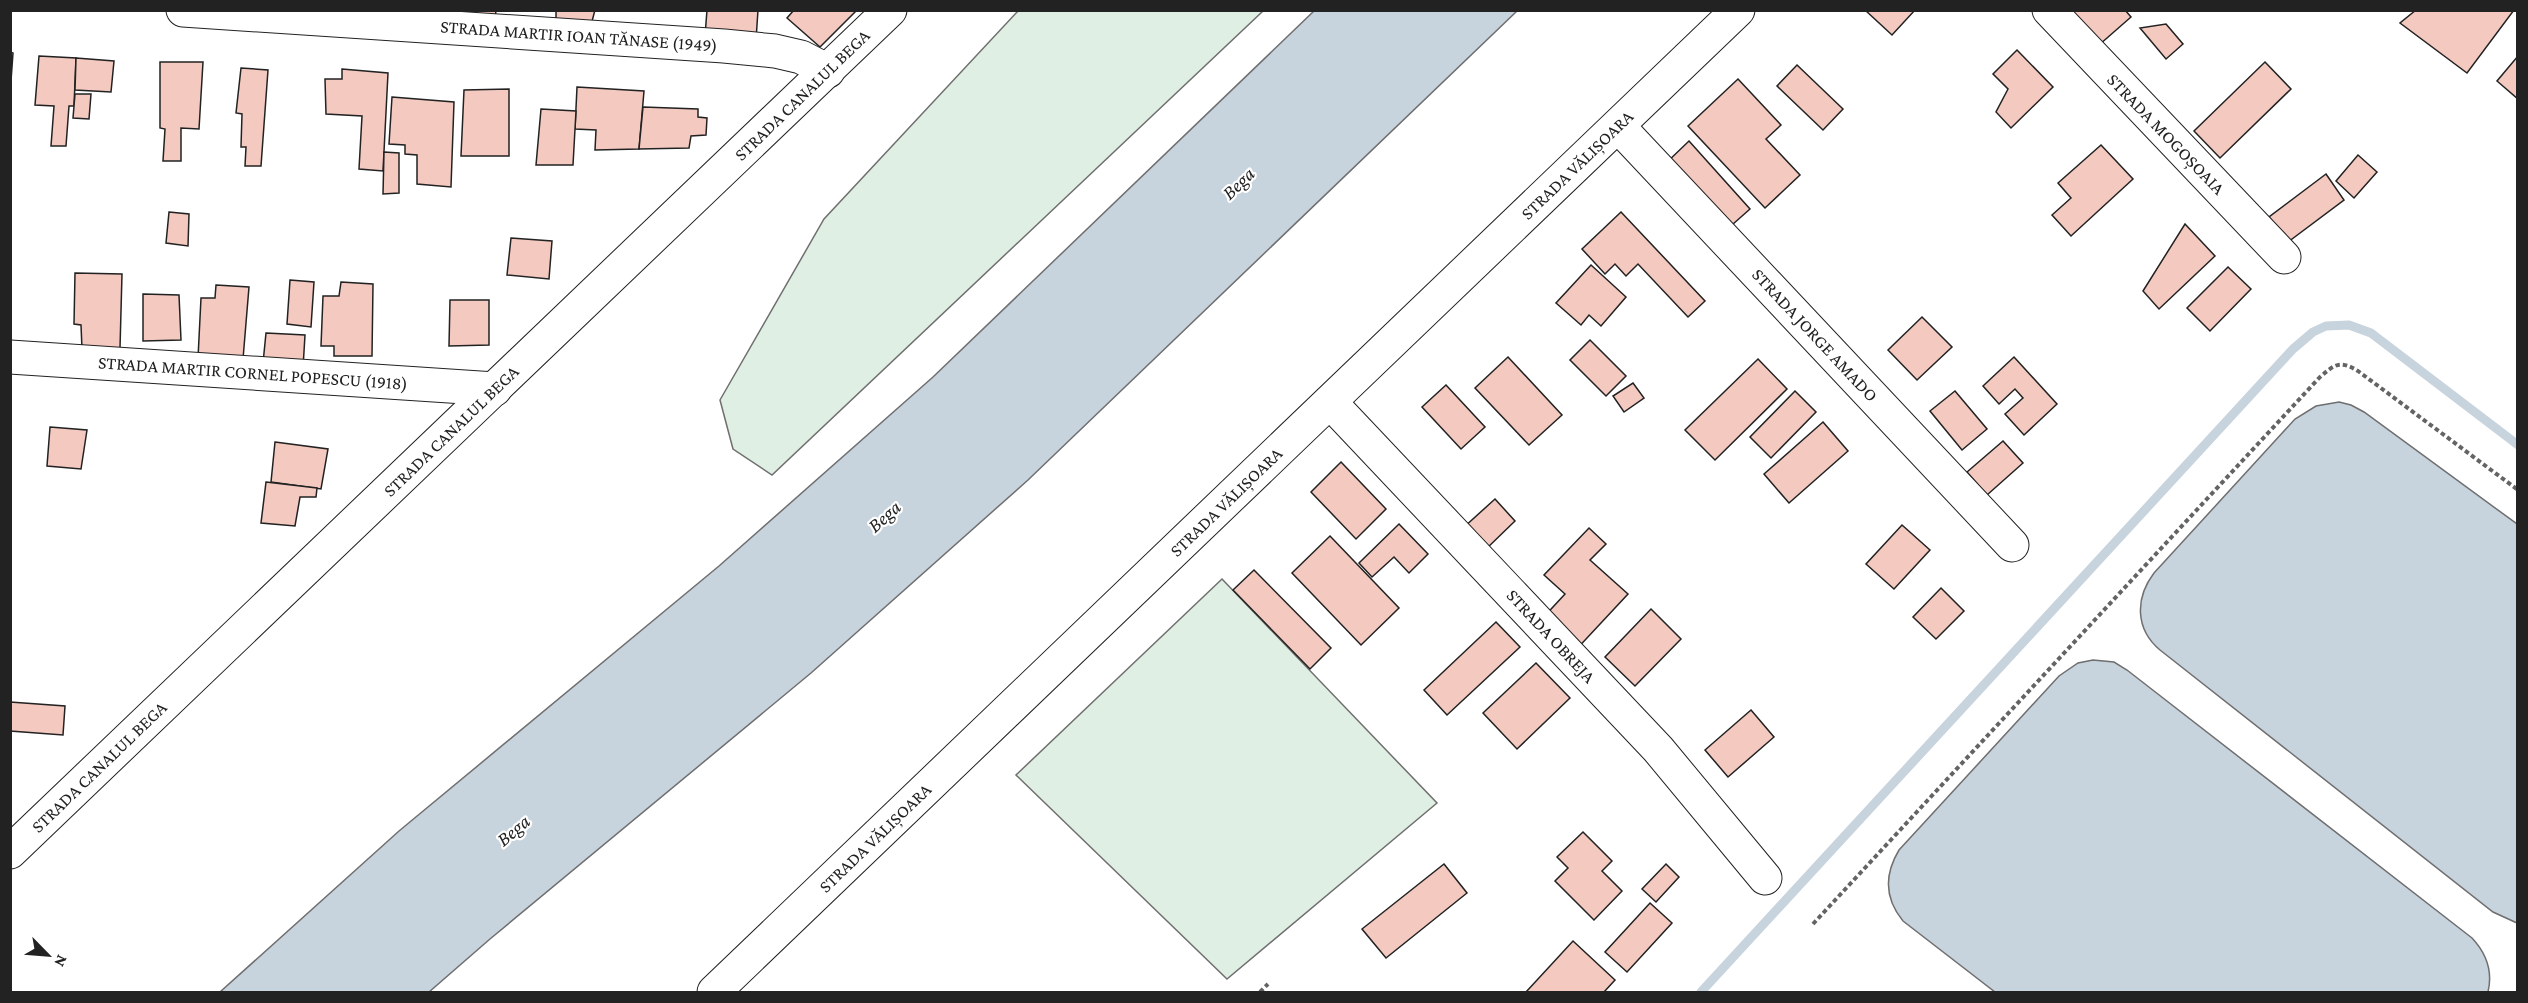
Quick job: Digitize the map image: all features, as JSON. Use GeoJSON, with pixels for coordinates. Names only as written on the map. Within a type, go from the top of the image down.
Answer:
{"type":"FeatureCollection","features":[{"type":"Feature","properties":{"kind":"street","name":"STRADA MARTIR IOAN TĂNASE (1949)"},"geometry":{"type":"LineString","coordinates":[[183,10],[724,46],[775,51],[801,57],[828,70]]}},
{"type":"Feature","properties":{"kind":"street","name":"STRADA CANALUL BEGA"},"geometry":{"type":"LineString","coordinates":[[10,852],[890,10]]}},
{"type":"Feature","properties":{"kind":"street","name":"STRADA VĂLIȘOARA"},"geometry":{"type":"LineString","coordinates":[[714,993],[1738,10]]}},
{"type":"Feature","properties":{"kind":"street","name":"STRADA MOGOȘOAIA"},"geometry":{"type":"LineString","coordinates":[[2049,10],[2284,257]]}},
{"type":"Feature","properties":{"kind":"street","name":"STRADA JORGE AMADO"},"geometry":{"type":"LineString","coordinates":[[1618,126],[2012,545]]}},
{"type":"Feature","properties":{"kind":"street","name":"STRADA MARTIR CORNEL POPESCU (1918)"},"geometry":{"type":"LineString","coordinates":[[10,357],[495,389]]}},
{"type":"Feature","properties":{"kind":"street","name":"STRADA OBREJA"},"geometry":{"type":"LineString","coordinates":[[1330,402],[1658,749],[1765,878]]}},
{"type":"Feature","properties":{"kind":"path"},"geometry":{"type":"LineString","coordinates":[[1813,924],[2320,377],[2334,366],[2341,364],[2358,371],[2517,490]]}},
{"type":"Feature","properties":{"kind":"path"},"geometry":{"type":"LineString","coordinates":[[1260,993],[1268,984]]}},
{"type":"Feature","properties":{"kind":"green space"},"geometry":{"type":"Polygon","coordinates":[[[1018,11],[1263,11],[772,475],[733,449],[720,400],[824,219],[1018,11]]]}},
{"type":"Feature","properties":{"kind":"green space"},"geometry":{"type":"Polygon","coordinates":[[[1222,579],[1437,803],[1227,979],[1016,775],[1222,579]]]}},
{"type":"Feature","properties":{"kind":"water","name":"Bega"},"geometry":{"type":"Polygon","coordinates":[[[1314,11],[1517,11],[1028,480],[811,673],[429,992],[220,992],[399,831],[719,566],[933,377],[1314,11]]]}},
{"type":"Feature","properties":{"kind":"water"},"geometry":{"type":"Polygon","coordinates":[[[2339,402],[2364,412],[2517,524],[2517,923],[2493,912],[2160,650],[2146,633],[2142,623],[2140,613],[2143,593],[2154,573],[2295,419],[2316,406],[2339,402]]]}},
{"type":"Feature","properties":{"kind":"water"},"geometry":{"type":"Polygon","coordinates":[[[2093,660],[2114,662],[2127,670],[2472,938],[2482,950],[2488,963],[2490,977],[2488,992],[1995,992],[1903,921],[1892,904],[1888,886],[1891,868],[1899,850],[2059,676],[2078,663],[2093,660]]]}},
{"type":"Feature","properties":{"kind":"building"},"geometry":{"type":"Polygon","coordinates":[[[454,10],[496,10],[495,20],[454,17],[454,10]]]}},
{"type":"Feature","properties":{"kind":"building"},"geometry":{"type":"Polygon","coordinates":[[[556,10],[595,10],[590,29],[556,27],[556,10]]]}},
{"type":"Feature","properties":{"kind":"building"},"geometry":{"type":"Polygon","coordinates":[[[707,10],[758,10],[756,40],[705,36],[707,10]]]}},
{"type":"Feature","properties":{"kind":"building"},"geometry":{"type":"Polygon","coordinates":[[[794,10],[857,10],[820,47],[787,18],[794,10]]]}},
{"type":"Feature","properties":{"kind":"building"},"geometry":{"type":"Polygon","coordinates":[[[1865,10],[1915,10],[1892,35],[1865,10]]]}},
{"type":"Feature","properties":{"kind":"building"},"geometry":{"type":"Polygon","coordinates":[[[2068,10],[2125,10],[2131,17],[2099,45],[2068,10]]]}},
{"type":"Feature","properties":{"kind":"building"},"geometry":{"type":"Polygon","coordinates":[[[2416,10],[2514,10],[2467,73],[2400,23],[2416,10]]]}},
{"type":"Feature","properties":{"kind":"building"},"geometry":{"type":"Polygon","coordinates":[[[2166,24],[2183,44],[2166,59],[2140,28],[2166,24]]]}},
{"type":"Feature","properties":{"kind":"building"},"geometry":{"type":"Polygon","coordinates":[[[2017,50],[2053,87],[2011,128],[1996,112],[2008,89],[1993,74],[2017,50]]]}},
{"type":"Feature","properties":{"kind":"building"},"geometry":{"type":"Polygon","coordinates":[[[10,52],[13,53],[10,95],[10,52]]]}},
{"type":"Feature","properties":{"kind":"building"},"geometry":{"type":"Polygon","coordinates":[[[39,56],[76,58],[74,106],[69,106],[66,146],[51,146],[54,106],[35,105],[39,56]]]}},
{"type":"Feature","properties":{"kind":"building"},"geometry":{"type":"Polygon","coordinates":[[[2518,56],[2518,99],[2497,81],[2518,56]]]}},
{"type":"Feature","properties":{"kind":"building"},"geometry":{"type":"Polygon","coordinates":[[[76,58],[114,61],[111,92],[75,90],[76,58]]]}},
{"type":"Feature","properties":{"kind":"building"},"geometry":{"type":"Polygon","coordinates":[[[160,62],[203,62],[199,129],[181,128],[181,161],[163,161],[165,129],[160,128],[160,62]]]}},
{"type":"Feature","properties":{"kind":"building"},"geometry":{"type":"Polygon","coordinates":[[[2265,62],[2291,89],[2220,158],[2194,131],[2265,62]]]}},
{"type":"Feature","properties":{"kind":"building"},"geometry":{"type":"Polygon","coordinates":[[[1797,65],[1843,109],[1823,130],[1777,86],[1797,65]]]}},
{"type":"Feature","properties":{"kind":"building"},"geometry":{"type":"Polygon","coordinates":[[[241,68],[268,70],[261,166],[245,166],[246,147],[241,147],[242,114],[236,113],[241,68]]]}},
{"type":"Feature","properties":{"kind":"building"},"geometry":{"type":"Polygon","coordinates":[[[342,69],[388,73],[383,171],[359,169],[362,116],[326,114],[325,79],[342,79],[342,69]]]}},
{"type":"Feature","properties":{"kind":"building"},"geometry":{"type":"Polygon","coordinates":[[[1738,79],[1781,125],[1766,139],[1800,175],[1765,208],[1688,126],[1738,79]]]}},
{"type":"Feature","properties":{"kind":"building"},"geometry":{"type":"Polygon","coordinates":[[[577,87],[644,91],[639,149],[595,150],[596,130],[575,129],[577,87]]]}},
{"type":"Feature","properties":{"kind":"building"},"geometry":{"type":"Polygon","coordinates":[[[509,89],[509,156],[461,156],[464,90],[509,89]]]}},
{"type":"Feature","properties":{"kind":"building"},"geometry":{"type":"Polygon","coordinates":[[[75,94],[91,94],[89,119],[73,118],[75,94]]]}},
{"type":"Feature","properties":{"kind":"building"},"geometry":{"type":"Polygon","coordinates":[[[392,97],[454,102],[451,187],[417,184],[417,155],[405,154],[405,145],[389,144],[392,97]]]}},
{"type":"Feature","properties":{"kind":"building"},"geometry":{"type":"Polygon","coordinates":[[[643,107],[698,109],[698,117],[707,118],[706,135],[691,136],[689,148],[639,149],[643,107]]]}},
{"type":"Feature","properties":{"kind":"building"},"geometry":{"type":"Polygon","coordinates":[[[541,109],[576,111],[573,165],[536,165],[541,109]]]}},
{"type":"Feature","properties":{"kind":"building"},"geometry":{"type":"Polygon","coordinates":[[[1689,141],[1750,209],[1724,232],[1664,165],[1689,141]]]}},
{"type":"Feature","properties":{"kind":"building"},"geometry":{"type":"Polygon","coordinates":[[[2101,145],[2133,179],[2071,236],[2052,215],[2071,198],[2058,183],[2101,145]]]}},
{"type":"Feature","properties":{"kind":"building"},"geometry":{"type":"Polygon","coordinates":[[[384,152],[399,153],[399,193],[383,194],[384,152]]]}},
{"type":"Feature","properties":{"kind":"building"},"geometry":{"type":"Polygon","coordinates":[[[2358,155],[2377,172],[2354,198],[2336,181],[2358,155]]]}},
{"type":"Feature","properties":{"kind":"building"},"geometry":{"type":"Polygon","coordinates":[[[2326,174],[2344,200],[2288,242],[2269,217],[2326,174]]]}},
{"type":"Feature","properties":{"kind":"building"},"geometry":{"type":"Polygon","coordinates":[[[169,212],[189,214],[188,246],[166,243],[169,212]]]}},
{"type":"Feature","properties":{"kind":"building"},"geometry":{"type":"Polygon","coordinates":[[[1621,212],[1705,301],[1688,317],[1638,264],[1626,276],[1615,264],[1605,274],[1582,249],[1621,212]]]}},
{"type":"Feature","properties":{"kind":"building"},"geometry":{"type":"Polygon","coordinates":[[[2185,224],[2215,256],[2159,309],[2143,291],[2185,224]]]}},
{"type":"Feature","properties":{"kind":"building"},"geometry":{"type":"Polygon","coordinates":[[[511,238],[552,241],[549,279],[507,275],[511,238]]]}},
{"type":"Feature","properties":{"kind":"building"},"geometry":{"type":"Polygon","coordinates":[[[1591,265],[1626,297],[1601,326],[1589,315],[1581,325],[1556,303],[1591,265]]]}},
{"type":"Feature","properties":{"kind":"building"},"geometry":{"type":"Polygon","coordinates":[[[2228,267],[2251,289],[2210,331],[2187,308],[2228,267]]]}},
{"type":"Feature","properties":{"kind":"building"},"geometry":{"type":"Polygon","coordinates":[[[75,273],[122,274],[120,348],[82,349],[81,325],[74,324],[75,273]]]}},
{"type":"Feature","properties":{"kind":"building"},"geometry":{"type":"Polygon","coordinates":[[[290,280],[314,282],[311,327],[287,324],[290,280]]]}},
{"type":"Feature","properties":{"kind":"building"},"geometry":{"type":"Polygon","coordinates":[[[341,282],[373,284],[372,356],[334,356],[334,346],[321,346],[323,296],[339,296],[341,282]]]}},
{"type":"Feature","properties":{"kind":"building"},"geometry":{"type":"Polygon","coordinates":[[[216,285],[249,287],[243,359],[198,358],[201,298],[215,298],[216,285]]]}},
{"type":"Feature","properties":{"kind":"building"},"geometry":{"type":"Polygon","coordinates":[[[143,294],[179,295],[181,340],[143,341],[143,294]]]}},
{"type":"Feature","properties":{"kind":"building"},"geometry":{"type":"Polygon","coordinates":[[[450,300],[489,300],[489,345],[449,346],[450,300]]]}},
{"type":"Feature","properties":{"kind":"building"},"geometry":{"type":"Polygon","coordinates":[[[1922,317],[1952,347],[1917,380],[1888,350],[1922,317]]]}},
{"type":"Feature","properties":{"kind":"building"},"geometry":{"type":"Polygon","coordinates":[[[266,333],[305,335],[303,368],[263,363],[266,333]]]}},
{"type":"Feature","properties":{"kind":"building"},"geometry":{"type":"Polygon","coordinates":[[[1590,340],[1626,376],[1606,396],[1570,360],[1590,340]]]}},
{"type":"Feature","properties":{"kind":"building"},"geometry":{"type":"Polygon","coordinates":[[[1508,357],[1562,415],[1529,445],[1475,388],[1508,357]]]}},
{"type":"Feature","properties":{"kind":"building"},"geometry":{"type":"Polygon","coordinates":[[[2014,357],[2057,404],[2024,435],[2005,414],[2023,398],[2015,389],[1999,404],[1983,386],[2014,357]]]}},
{"type":"Feature","properties":{"kind":"building"},"geometry":{"type":"Polygon","coordinates":[[[1758,359],[1787,389],[1715,460],[1685,430],[1758,359]]]}},
{"type":"Feature","properties":{"kind":"building"},"geometry":{"type":"Polygon","coordinates":[[[1633,383],[1644,398],[1624,412],[1613,396],[1633,383]]]}},
{"type":"Feature","properties":{"kind":"building"},"geometry":{"type":"Polygon","coordinates":[[[1446,385],[1485,427],[1461,449],[1422,407],[1446,385]]]}},
{"type":"Feature","properties":{"kind":"building"},"geometry":{"type":"Polygon","coordinates":[[[1795,391],[1816,412],[1771,458],[1750,437],[1795,391]]]}},
{"type":"Feature","properties":{"kind":"building"},"geometry":{"type":"Polygon","coordinates":[[[1955,391],[1987,429],[1962,450],[1930,411],[1955,391]]]}},
{"type":"Feature","properties":{"kind":"building"},"geometry":{"type":"Polygon","coordinates":[[[1823,422],[1848,451],[1789,503],[1764,474],[1823,422]]]}},
{"type":"Feature","properties":{"kind":"building"},"geometry":{"type":"Polygon","coordinates":[[[50,427],[87,430],[81,469],[47,466],[50,427]]]}},
{"type":"Feature","properties":{"kind":"building"},"geometry":{"type":"Polygon","coordinates":[[[2003,441],[2023,463],[1987,495],[1967,472],[2003,441]]]}},
{"type":"Feature","properties":{"kind":"building"},"geometry":{"type":"Polygon","coordinates":[[[275,442],[328,449],[321,489],[271,482],[275,442]]]}},
{"type":"Feature","properties":{"kind":"building"},"geometry":{"type":"Polygon","coordinates":[[[1341,462],[1386,509],[1356,539],[1311,492],[1341,462]]]}},
{"type":"Feature","properties":{"kind":"building"},"geometry":{"type":"Polygon","coordinates":[[[266,482],[317,488],[316,497],[300,497],[295,526],[261,523],[266,482]]]}},
{"type":"Feature","properties":{"kind":"building"},"geometry":{"type":"Polygon","coordinates":[[[1495,499],[1515,521],[1484,551],[1463,528],[1495,499]]]}},
{"type":"Feature","properties":{"kind":"building"},"geometry":{"type":"Polygon","coordinates":[[[1399,524],[1428,554],[1409,573],[1394,557],[1372,577],[1359,563],[1399,524]]]}},
{"type":"Feature","properties":{"kind":"building"},"geometry":{"type":"Polygon","coordinates":[[[1902,525],[1930,550],[1894,589],[1866,564],[1902,525]]]}},
{"type":"Feature","properties":{"kind":"building"},"geometry":{"type":"Polygon","coordinates":[[[1589,528],[1606,544],[1590,560],[1628,594],[1573,653],[1540,621],[1565,594],[1544,575],[1589,528]]]}},
{"type":"Feature","properties":{"kind":"building"},"geometry":{"type":"Polygon","coordinates":[[[1330,536],[1399,608],[1361,645],[1292,573],[1330,536]]]}},
{"type":"Feature","properties":{"kind":"building"},"geometry":{"type":"Polygon","coordinates":[[[1254,570],[1331,648],[1310,669],[1233,590],[1254,570]]]}},
{"type":"Feature","properties":{"kind":"building"},"geometry":{"type":"Polygon","coordinates":[[[1941,588],[1964,611],[1936,639],[1913,617],[1941,588]]]}},
{"type":"Feature","properties":{"kind":"building"},"geometry":{"type":"Polygon","coordinates":[[[1651,609],[1681,639],[1635,686],[1605,657],[1651,609]]]}},
{"type":"Feature","properties":{"kind":"building"},"geometry":{"type":"Polygon","coordinates":[[[1496,622],[1520,647],[1447,715],[1424,690],[1496,622]]]}},
{"type":"Feature","properties":{"kind":"building"},"geometry":{"type":"Polygon","coordinates":[[[1536,663],[1570,698],[1517,749],[1483,713],[1536,663]]]}},
{"type":"Feature","properties":{"kind":"building"},"geometry":{"type":"Polygon","coordinates":[[[10,702],[65,706],[63,735],[10,731],[10,702]]]}},
{"type":"Feature","properties":{"kind":"building"},"geometry":{"type":"Polygon","coordinates":[[[1751,710],[1774,737],[1728,777],[1705,750],[1751,710]]]}},
{"type":"Feature","properties":{"kind":"building"},"geometry":{"type":"Polygon","coordinates":[[[1583,832],[1612,861],[1602,871],[1622,891],[1594,920],[1555,881],[1568,868],[1557,857],[1583,832]]]}},
{"type":"Feature","properties":{"kind":"building"},"geometry":{"type":"Polygon","coordinates":[[[1444,864],[1467,893],[1386,958],[1362,929],[1444,864]]]}},
{"type":"Feature","properties":{"kind":"building"},"geometry":{"type":"Polygon","coordinates":[[[1666,864],[1679,877],[1656,902],[1642,889],[1666,864]]]}},
{"type":"Feature","properties":{"kind":"building"},"geometry":{"type":"Polygon","coordinates":[[[1650,903],[1672,923],[1627,972],[1605,952],[1650,903]]]}},
{"type":"Feature","properties":{"kind":"building"},"geometry":{"type":"Polygon","coordinates":[[[1573,941],[1615,980],[1604,992],[1526,992],[1573,941]]]}},
{"type":"Feature","properties":{"kind":"waterway"},"geometry":{"type":"LineString","coordinates":[[1701,992],[2293,349],[2313,332],[2326,326],[2349,325],[2371,333],[2518,445]]}}]}
